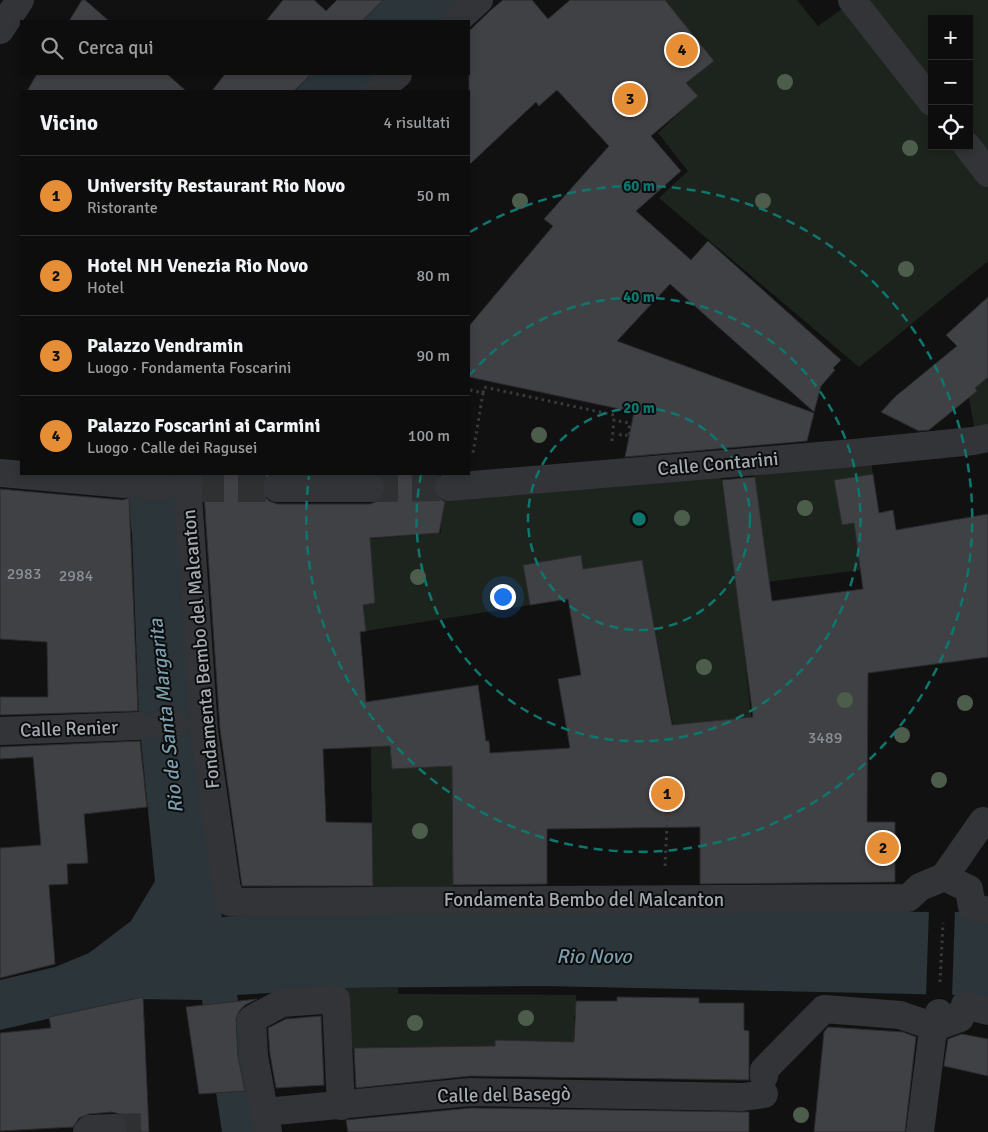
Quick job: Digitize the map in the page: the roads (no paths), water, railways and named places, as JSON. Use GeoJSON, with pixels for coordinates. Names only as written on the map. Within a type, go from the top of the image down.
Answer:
{"type":"FeatureCollection","features":[{"type":"Feature","properties":{"kind":"street"},"geometry":{"type":"LineString","coordinates":[[0,30],[20,0]]}},
{"type":"Feature","properties":{"kind":"street"},"geometry":{"type":"LineString","coordinates":[[457,20],[480,0]]}},
{"type":"Feature","properties":{"kind":"street"},"geometry":{"type":"LineString","coordinates":[[852,0],[928,97]]}},
{"type":"Feature","properties":{"kind":"street"},"geometry":{"type":"LineString","coordinates":[[379,90],[397,75]]}},
{"type":"Feature","properties":{"kind":"street"},"geometry":{"type":"LineString","coordinates":[[969,150],[988,173]]}},
{"type":"Feature","properties":{"kind":"street","name":"Calle Contarini"},"geometry":{"type":"LineString","coordinates":[[458,486],[844,454],[988,438]]}},
{"type":"Feature","properties":{"kind":"street"},"geometry":{"type":"LineString","coordinates":[[0,473],[20,474]]}},
{"type":"Feature","properties":{"kind":"street"},"geometry":{"type":"LineString","coordinates":[[30,475],[167,484]]}},
{"type":"Feature","properties":{"kind":"street","name":"Fondamenta Bembo del Malcanton"},"geometry":{"type":"LineString","coordinates":[[167,484],[230,902],[908,898],[920,887],[944,877]]}},
{"type":"Feature","properties":{"kind":"street"},"geometry":{"type":"LineString","coordinates":[[277,488],[370,488]]}},
{"type":"Feature","properties":{"kind":"street","name":"Calle Renier"},"geometry":{"type":"LineString","coordinates":[[0,731],[158,726]]}},
{"type":"Feature","properties":{"kind":"street"},"geometry":{"type":"LineString","coordinates":[[980,820],[944,877],[969,889],[972,907],[988,911]]}},
{"type":"Feature","properties":{"kind":"street"},"geometry":{"type":"LineString","coordinates":[[267,1122],[254,1056],[252,1020],[282,1003],[336,999],[341,1106]]}},
{"type":"Feature","properties":{"kind":"street"},"geometry":{"type":"LineString","coordinates":[[920,1132],[945,1019],[965,1005],[988,1011]]}},
{"type":"Feature","properties":{"kind":"street","name":"Calle del Basegò"},"geometry":{"type":"LineString","coordinates":[[267,1122],[341,1106],[470,1092],[757,1089],[764,1070],[824,1009],[945,1019]]}},
{"type":"Feature","properties":{"kind":"water"},"geometry":{"type":"Polygon","coordinates":[[[383,0],[466,0],[444,20],[363,20],[383,0]]]}},
{"type":"Feature","properties":{"kind":"water"},"geometry":{"type":"Polygon","coordinates":[[[310,75],[385,75],[368,90],[296,90],[310,75]]]}},
{"type":"Feature","properties":{"kind":"water"},"geometry":{"type":"Polygon","coordinates":[[[129,475],[178,475],[195,732],[222,917],[316,910],[960,912],[988,920],[988,1002],[959,995],[544,986],[344,988],[237,995],[261,1132],[222,1132],[202,1000],[133,999],[0,1030],[0,980],[55,967],[89,953],[131,921],[155,881],[139,720],[132,534],[127,490],[129,475]]]}},
{"type":"Feature","properties":{"kind":"tunnel"},"geometry":{"type":"LineString","coordinates":[[370,488],[449,487]]}},
{"type":"Feature","properties":{"kind":"tunnel"},"geometry":{"type":"LineString","coordinates":[[196,488],[277,488]]}},
{"type":"Feature","properties":{"kind":"tunnel"},"geometry":{"type":"LineString","coordinates":[[113,1128],[149,1127]]}},
{"type":"Feature","properties":{"kind":"place","name":"Palazzo Foscarini ai Carmini"},"geometry":{"type":"Point","coordinates":[682,50]}},
{"type":"Feature","properties":{"kind":"place","name":"Palazzo Vendramin"},"geometry":{"type":"Point","coordinates":[630,99]}},
{"type":"Feature","properties":{"kind":"place","name":"University Restaurant Rio Novo"},"geometry":{"type":"Point","coordinates":[667,794]}},
{"type":"Feature","properties":{"kind":"place","name":"Hotel NH Venezia Rio Novo"},"geometry":{"type":"Point","coordinates":[883,848]}},
{"type":"Feature","properties":{"kind":"water label","name":"Rio de Santa Margarita"},"geometry":{"type":"Point","coordinates":[166,716]}},
{"type":"Feature","properties":{"kind":"water label","name":"Rio Novo"},"geometry":{"type":"Point","coordinates":[594,956]}}]}
